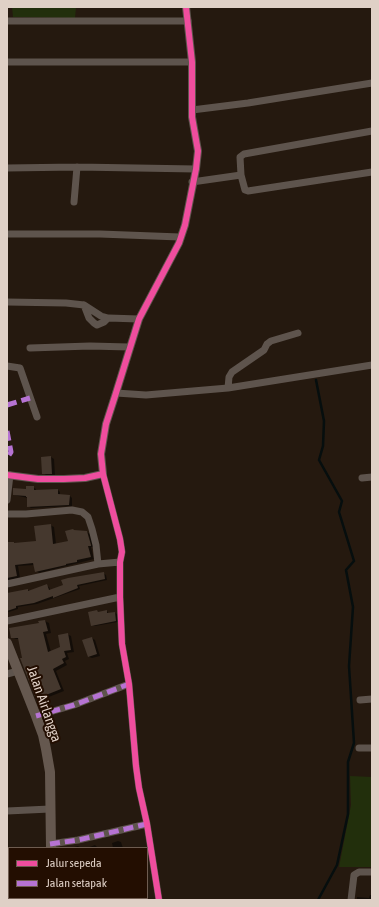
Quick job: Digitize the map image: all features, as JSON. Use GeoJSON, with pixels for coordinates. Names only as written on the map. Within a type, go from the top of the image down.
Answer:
{"type":"FeatureCollection","features":[{"type":"Feature","properties":{"kind":"main road","name":"Jalan Airlangga"},"geometry":{"type":"LineString","coordinates":[[7,643],[43,735],[50,772],[50,846]]}},
{"type":"Feature","properties":{"kind":"street"},"geometry":{"type":"LineString","coordinates":[[159,900],[139,788],[129,684],[122,644],[120,562],[122,552],[103,474],[100,454],[106,424],[139,319],[180,238],[185,225],[192,182],[196,169],[198,151],[192,110],[192,62],[186,7]]}},
{"type":"Feature","properties":{"kind":"street"},"geometry":{"type":"LineString","coordinates":[[7,21],[188,21]]}},
{"type":"Feature","properties":{"kind":"street"},"geometry":{"type":"LineString","coordinates":[[7,62],[192,62]]}},
{"type":"Feature","properties":{"kind":"street"},"geometry":{"type":"LineString","coordinates":[[192,110],[248,103],[372,83]]}},
{"type":"Feature","properties":{"kind":"street"},"geometry":{"type":"LineString","coordinates":[[372,131],[243,154],[240,157],[241,175],[245,190],[248,191],[372,172]]}},
{"type":"Feature","properties":{"kind":"street"},"geometry":{"type":"LineString","coordinates":[[7,168],[77,167],[196,169]]}},
{"type":"Feature","properties":{"kind":"street"},"geometry":{"type":"LineString","coordinates":[[74,202],[77,167]]}},
{"type":"Feature","properties":{"kind":"street"},"geometry":{"type":"LineString","coordinates":[[192,182],[241,175]]}},
{"type":"Feature","properties":{"kind":"street"},"geometry":{"type":"LineString","coordinates":[[7,234],[100,234],[180,238]]}},
{"type":"Feature","properties":{"kind":"street"},"geometry":{"type":"LineString","coordinates":[[7,302],[66,303],[84,305],[87,314],[94,323],[100,324],[108,318],[139,319]]}},
{"type":"Feature","properties":{"kind":"street"},"geometry":{"type":"LineString","coordinates":[[228,388],[229,377],[232,372],[264,350],[267,344],[278,338],[298,333]]}},
{"type":"Feature","properties":{"kind":"street"},"geometry":{"type":"LineString","coordinates":[[30,348],[90,346],[129,347]]}},
{"type":"Feature","properties":{"kind":"street"},"geometry":{"type":"LineString","coordinates":[[116,393],[146,395],[228,388],[372,365]]}},
{"type":"Feature","properties":{"kind":"street"},"geometry":{"type":"LineString","coordinates":[[7,366],[20,368],[37,417]]}},
{"type":"Feature","properties":{"kind":"street"},"geometry":{"type":"LineString","coordinates":[[7,500],[8,475],[38,479],[64,479],[85,478],[103,474]]}},
{"type":"Feature","properties":{"kind":"street"},"geometry":{"type":"LineString","coordinates":[[362,478],[372,477]]}},
{"type":"Feature","properties":{"kind":"street"},"geometry":{"type":"LineString","coordinates":[[7,514],[72,510],[85,514],[90,522],[96,545],[98,564]]}},
{"type":"Feature","properties":{"kind":"street"},"geometry":{"type":"LineString","coordinates":[[7,584],[98,564],[120,562]]}},
{"type":"Feature","properties":{"kind":"street"},"geometry":{"type":"LineString","coordinates":[[7,621],[120,597]]}},
{"type":"Feature","properties":{"kind":"street"},"geometry":{"type":"LineString","coordinates":[[7,674],[18,671]]}},
{"type":"Feature","properties":{"kind":"street"},"geometry":{"type":"LineString","coordinates":[[36,716],[74,705],[129,684]]}},
{"type":"Feature","properties":{"kind":"street"},"geometry":{"type":"LineString","coordinates":[[360,700],[372,699]]}},
{"type":"Feature","properties":{"kind":"street"},"geometry":{"type":"LineString","coordinates":[[359,748],[372,748]]}},
{"type":"Feature","properties":{"kind":"street"},"geometry":{"type":"LineString","coordinates":[[7,811],[50,809]]}},
{"type":"Feature","properties":{"kind":"street"},"geometry":{"type":"LineString","coordinates":[[50,846],[146,824]]}},
{"type":"Feature","properties":{"kind":"street"},"geometry":{"type":"LineString","coordinates":[[351,900],[354,875],[359,872],[372,872]]}},
{"type":"Feature","properties":{"kind":"green space"},"geometry":{"type":"Polygon","coordinates":[[[12,7],[80,7],[76,8],[75,18],[13,17],[12,7]]]}},
{"type":"Feature","properties":{"kind":"green space"},"geometry":{"type":"Polygon","coordinates":[[[350,776],[372,777],[372,867],[339,867],[351,805],[350,776]]]}},
{"type":"Feature","properties":{"kind":"building"},"geometry":{"type":"Polygon","coordinates":[[[51,456],[52,474],[42,474],[41,457],[51,456]]]}},
{"type":"Feature","properties":{"kind":"building"},"geometry":{"type":"Polygon","coordinates":[[[26,486],[34,486],[34,490],[58,489],[58,494],[70,495],[69,505],[27,507],[26,496],[13,495],[13,488],[26,489],[26,486]]]}},
{"type":"Feature","properties":{"kind":"building"},"geometry":{"type":"Polygon","coordinates":[[[51,524],[53,544],[68,541],[65,531],[73,529],[87,531],[91,545],[88,546],[91,557],[77,560],[77,562],[66,565],[35,572],[33,563],[15,565],[17,576],[7,578],[7,542],[14,543],[36,541],[34,526],[51,524]]]}},
{"type":"Feature","properties":{"kind":"building"},"geometry":{"type":"Polygon","coordinates":[[[104,572],[105,579],[77,585],[78,588],[53,598],[53,596],[34,603],[16,606],[16,608],[7,611],[7,593],[28,589],[28,591],[47,584],[49,590],[63,585],[61,580],[104,572]]]}},
{"type":"Feature","properties":{"kind":"building"},"geometry":{"type":"Polygon","coordinates":[[[97,610],[98,612],[107,610],[107,613],[115,612],[116,621],[91,626],[88,612],[97,610]]]}},
{"type":"Feature","properties":{"kind":"building"},"geometry":{"type":"Polygon","coordinates":[[[45,620],[48,631],[43,632],[48,652],[60,647],[58,635],[68,633],[71,650],[64,651],[66,657],[62,659],[64,663],[53,669],[61,689],[36,699],[20,658],[22,658],[18,638],[11,638],[9,628],[39,623],[38,621],[45,620]]]}},
{"type":"Feature","properties":{"kind":"building"},"geometry":{"type":"Polygon","coordinates":[[[92,637],[97,654],[88,657],[82,640],[92,637]]]}},
{"type":"Feature","properties":{"kind":"waterway"},"geometry":{"type":"LineString","coordinates":[[316,380],[324,421],[323,446],[319,460],[342,501],[339,512],[354,561],[346,570],[353,607],[349,666],[354,743],[348,762],[348,814],[337,865],[318,900]]}},
{"type":"Feature","properties":{"kind":"marked path"},"geometry":{"type":"LineString","coordinates":[[7,405],[30,398]]}},
{"type":"Feature","properties":{"kind":"marked path"},"geometry":{"type":"LineString","coordinates":[[7,431],[11,452],[7,458]]}},
{"type":"Feature","properties":{"kind":"marked path"},"geometry":{"type":"LineString","coordinates":[[36,716],[74,705],[129,684]]}},
{"type":"Feature","properties":{"kind":"marked path"},"geometry":{"type":"LineString","coordinates":[[50,844],[78,840],[147,824]]}},
{"type":"Feature","properties":{"kind":"cycle path"},"geometry":{"type":"LineString","coordinates":[[7,475],[38,479],[64,479],[85,478],[103,474],[101,454],[106,424],[139,319],[179,243],[185,225],[196,169],[198,151],[192,117],[192,62],[186,7]]}},
{"type":"Feature","properties":{"kind":"cycle path"},"geometry":{"type":"LineString","coordinates":[[103,474],[122,552],[120,562],[122,644],[129,684],[139,788],[147,824],[159,900]]}}]}
